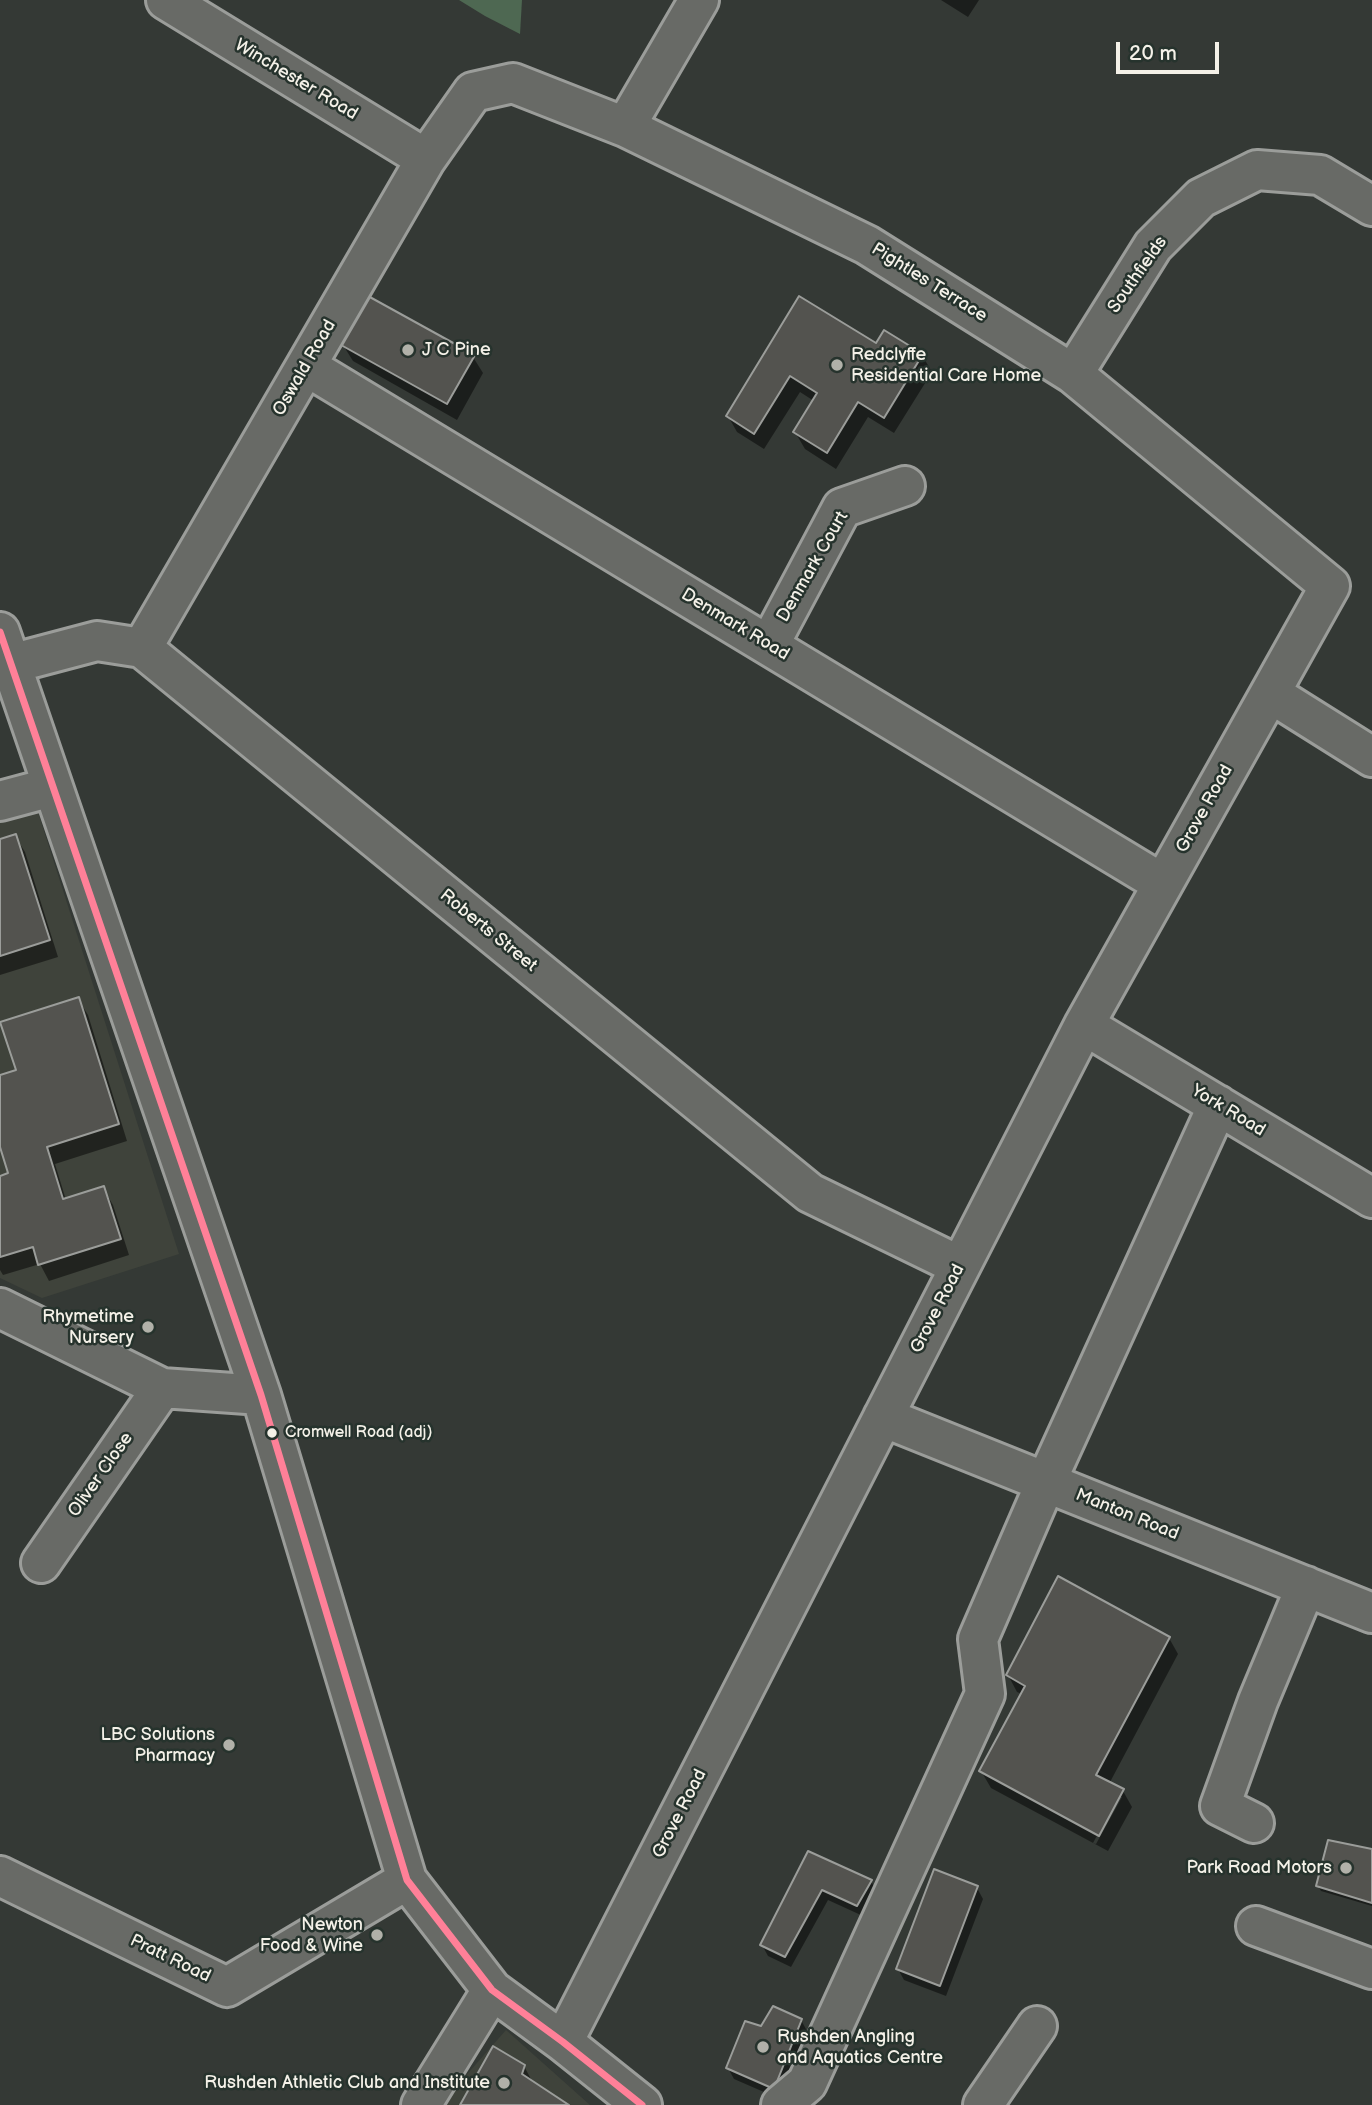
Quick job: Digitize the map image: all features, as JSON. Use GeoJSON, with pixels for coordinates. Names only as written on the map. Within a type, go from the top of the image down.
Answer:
{"type":"FeatureCollection","features":[{"type":"Feature","properties":{"kind":"street","name":"Winchester Road"},"geometry":{"type":"LineString","coordinates":[[166,0],[426,159]]}},
{"type":"Feature","properties":{"kind":"street"},"geometry":{"type":"LineString","coordinates":[[625,127],[699,0]]}},
{"type":"Feature","properties":{"kind":"street","name":"Pightles Terrace"},"geometry":{"type":"LineString","coordinates":[[473,92],[513,83],[625,127],[867,244],[1073,374],[1330,586]]}},
{"type":"Feature","properties":{"kind":"street","name":"Oswald Road"},"geometry":{"type":"LineString","coordinates":[[142,648],[426,159],[473,92]]}},
{"type":"Feature","properties":{"kind":"street","name":"Southfields"},"geometry":{"type":"LineString","coordinates":[[1073,374],[1153,246],[1201,198],[1257,170],[1320,175],[1372,206]]}},
{"type":"Feature","properties":{"kind":"street","name":"Denmark Road"},"geometry":{"type":"LineString","coordinates":[[306,366],[1163,884]]}},
{"type":"Feature","properties":{"kind":"street","name":"Denmark Court"},"geometry":{"type":"LineString","coordinates":[[769,645],[842,508],[905,486]]}},
{"type":"Feature","properties":{"kind":"street","name":"Grove Road"},"geometry":{"type":"LineString","coordinates":[[564,2042],[1084,1025],[1330,586]]}},
{"type":"Feature","properties":{"kind":"street"},"geometry":{"type":"LineString","coordinates":[[142,648],[97,641],[5,648],[261,1395],[407,1880],[492,1990],[564,2042],[642,2105]]}},
{"type":"Feature","properties":{"kind":"street","name":"Roberts Street"},"geometry":{"type":"LineString","coordinates":[[142,648],[810,1193],[960,1266]]}},
{"type":"Feature","properties":{"kind":"street"},"geometry":{"type":"LineString","coordinates":[[1270,693],[1372,757]]}},
{"type":"Feature","properties":{"kind":"street"},"geometry":{"type":"LineString","coordinates":[[0,801],[52,787]]}},
{"type":"Feature","properties":{"kind":"street","name":"York Road"},"geometry":{"type":"LineString","coordinates":[[1084,1025],[1372,1198]]}},
{"type":"Feature","properties":{"kind":"street"},"geometry":{"type":"LineString","coordinates":[[781,2105],[807,2083],[985,1694],[978,1639],[1046,1482],[1218,1105]]}},
{"type":"Feature","properties":{"kind":"street"},"geometry":{"type":"LineString","coordinates":[[0,1308],[162,1388],[261,1395]]}},
{"type":"Feature","properties":{"kind":"street","name":"Oliver Close"},"geometry":{"type":"LineString","coordinates":[[41,1563],[162,1388]]}},
{"type":"Feature","properties":{"kind":"street","name":"Manton Road"},"geometry":{"type":"LineString","coordinates":[[883,1417],[1372,1613]]}},
{"type":"Feature","properties":{"kind":"street"},"geometry":{"type":"LineString","coordinates":[[1254,1823],[1220,1805],[1258,1700],[1306,1586]]}},
{"type":"Feature","properties":{"kind":"street","name":"Pratt Road"},"geometry":{"type":"LineString","coordinates":[[0,1876],[227,1987],[407,1880]]}},
{"type":"Feature","properties":{"kind":"street"},"geometry":{"type":"LineString","coordinates":[[1256,1926],[1372,1969]]}},
{"type":"Feature","properties":{"kind":"street"},"geometry":{"type":"LineString","coordinates":[[421,2105],[492,1990]]}},
{"type":"Feature","properties":{"kind":"street"},"geometry":{"type":"LineString","coordinates":[[983,2105],[1037,2026]]}},
{"type":"Feature","properties":{"kind":"shaded area"},"geometry":{"type":"Polygon","coordinates":[[[37,809],[179,1254],[42,1298],[0,1278],[0,821],[37,809]]]}},
{"type":"Feature","properties":{"kind":"shaded area"},"geometry":{"type":"Polygon","coordinates":[[[506,2030],[590,2105],[440,2105],[506,2030]]]}},
{"type":"Feature","properties":{"kind":"green space"},"geometry":{"type":"Polygon","coordinates":[[[459,0],[522,0],[520,34],[485,16],[459,0]]]}},
{"type":"Feature","properties":{"kind":"building","name":"J C Pine"},"geometry":{"type":"Polygon","coordinates":[[[368,296],[475,355],[447,404],[341,345],[368,296]]]}},
{"type":"Feature","properties":{"kind":"building","name":"Redclyffe Residential Care Home"},"geometry":{"type":"Polygon","coordinates":[[[799,296],[876,343],[884,330],[923,354],[884,418],[858,402],[827,453],[793,432],[817,393],[790,376],[754,434],[726,416],[799,296]]]}},
{"type":"Feature","properties":{"kind":"building"},"geometry":{"type":"Polygon","coordinates":[[[16,834],[50,940],[0,956],[0,839],[16,834]]]}},
{"type":"Feature","properties":{"kind":"building"},"geometry":{"type":"Polygon","coordinates":[[[79,997],[119,1124],[47,1147],[63,1199],[104,1186],[121,1239],[38,1265],[33,1247],[0,1257],[0,1176],[8,1173],[0,1147],[0,1075],[16,1070],[0,1022],[79,997]]]}},
{"type":"Feature","properties":{"kind":"building"},"geometry":{"type":"Polygon","coordinates":[[[1058,1576],[1170,1637],[1096,1775],[1124,1789],[1099,1836],[979,1771],[1025,1686],[1006,1675],[1058,1576]]]}},
{"type":"Feature","properties":{"kind":"building","name":"Park Road Motors"},"geometry":{"type":"Polygon","coordinates":[[[1328,1840],[1372,1849],[1372,1903],[1316,1886],[1328,1840]]]}},
{"type":"Feature","properties":{"kind":"building"},"geometry":{"type":"Polygon","coordinates":[[[808,1851],[872,1880],[857,1906],[822,1890],[785,1957],[760,1945],[808,1851]]]}},
{"type":"Feature","properties":{"kind":"building"},"geometry":{"type":"Polygon","coordinates":[[[934,1869],[978,1886],[940,1986],[896,1969],[934,1869]]]}},
{"type":"Feature","properties":{"kind":"building","name":"Rushden Angling and Aquatics Centre"},"geometry":{"type":"Polygon","coordinates":[[[773,2006],[802,2019],[774,2089],[726,2068],[745,2021],[761,2026],[773,2006]]]}},
{"type":"Feature","properties":{"kind":"building","name":"Rushden Athletic Club and Institute"},"geometry":{"type":"Polygon","coordinates":[[[493,2046],[525,2065],[522,2074],[569,2105],[460,2105],[493,2046]]]}},
{"type":"Feature","properties":{"kind":"transit line"},"geometry":{"type":"LineString","coordinates":[[0,632],[261,1395],[407,1880],[492,1990],[642,2105]]}},
{"type":"Feature","properties":{"kind":"place","name":"J C Pine"},"geometry":{"type":"Point","coordinates":[408,350]}},
{"type":"Feature","properties":{"kind":"place","name":"Redclyffe Residential Care Home"},"geometry":{"type":"Point","coordinates":[837,365]}},
{"type":"Feature","properties":{"kind":"place","name":"Rhymetime Nursery"},"geometry":{"type":"Point","coordinates":[148,1327]}},
{"type":"Feature","properties":{"kind":"place","name":"Cromwell Road (adj)"},"geometry":{"type":"Point","coordinates":[272,1433]}},
{"type":"Feature","properties":{"kind":"place","name":"LBC Solutions Pharmacy"},"geometry":{"type":"Point","coordinates":[229,1745]}},
{"type":"Feature","properties":{"kind":"place","name":"Park Road Motors"},"geometry":{"type":"Point","coordinates":[1346,1868]}},
{"type":"Feature","properties":{"kind":"place","name":"Newton Food & Wine"},"geometry":{"type":"Point","coordinates":[377,1935]}},
{"type":"Feature","properties":{"kind":"place","name":"Rushden Angling and Aquatics Centre"},"geometry":{"type":"Point","coordinates":[763,2047]}},
{"type":"Feature","properties":{"kind":"place","name":"Rushden Athletic Club and Institute"},"geometry":{"type":"Point","coordinates":[504,2083]}}]}
